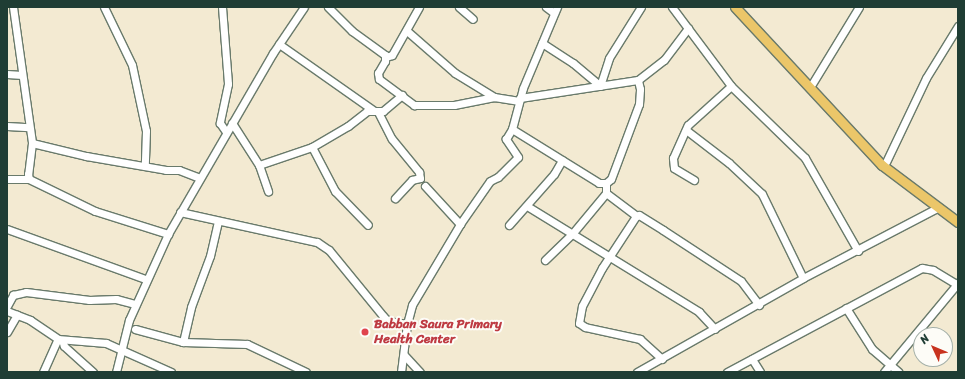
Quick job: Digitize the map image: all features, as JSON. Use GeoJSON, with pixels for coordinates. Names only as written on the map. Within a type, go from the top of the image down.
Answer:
{"type":"FeatureCollection","features":[{"type":"Feature","properties":{"kind":"main road"},"geometry":{"type":"LineString","coordinates":[[735,7],[882,165],[937,208],[958,222]]}},
{"type":"Feature","properties":{"kind":"main road"},"geometry":{"type":"LineString","coordinates":[[740,7],[886,162],[958,216]]}},
{"type":"Feature","properties":{"kind":"street"},"geometry":{"type":"LineString","coordinates":[[13,7],[32,143],[28,174],[29,179]]}},
{"type":"Feature","properties":{"kind":"street"},"geometry":{"type":"LineString","coordinates":[[104,7],[132,66],[146,131],[145,166]]}},
{"type":"Feature","properties":{"kind":"street"},"geometry":{"type":"LineString","coordinates":[[222,7],[228,84],[220,123],[226,132]]}},
{"type":"Feature","properties":{"kind":"street"},"geometry":{"type":"LineString","coordinates":[[116,372],[135,304],[145,279],[168,234],[226,132],[279,44],[304,7]]}},
{"type":"Feature","properties":{"kind":"street"},"geometry":{"type":"LineString","coordinates":[[328,7],[352,31],[386,57]]}},
{"type":"Feature","properties":{"kind":"street"},"geometry":{"type":"LineString","coordinates":[[419,7],[407,31],[392,55],[386,57],[378,73],[379,79],[414,105],[454,105],[494,97],[519,100],[638,80],[664,60],[688,28]]}},
{"type":"Feature","properties":{"kind":"street"},"geometry":{"type":"LineString","coordinates":[[459,7],[473,19]]}},
{"type":"Feature","properties":{"kind":"street"},"geometry":{"type":"LineString","coordinates":[[401,372],[407,324],[412,304],[460,224],[490,181],[498,177],[518,157],[506,139],[512,129],[519,100],[555,10],[546,7]]}},
{"type":"Feature","properties":{"kind":"street"},"geometry":{"type":"LineString","coordinates":[[600,86],[609,58],[641,7]]}},
{"type":"Feature","properties":{"kind":"street"},"geometry":{"type":"LineString","coordinates":[[672,7],[731,86],[805,158],[858,251]]}},
{"type":"Feature","properties":{"kind":"street"},"geometry":{"type":"LineString","coordinates":[[812,84],[859,7]]}},
{"type":"Feature","properties":{"kind":"street"},"geometry":{"type":"LineString","coordinates":[[886,162],[926,78],[958,26]]}},
{"type":"Feature","properties":{"kind":"street"},"geometry":{"type":"LineString","coordinates":[[407,31],[455,73],[494,97]]}},
{"type":"Feature","properties":{"kind":"street"},"geometry":{"type":"LineString","coordinates":[[542,43],[573,62],[600,86]]}},
{"type":"Feature","properties":{"kind":"street"},"geometry":{"type":"LineString","coordinates":[[279,44],[376,111],[392,139],[419,172],[420,178],[412,180],[395,198]]}},
{"type":"Feature","properties":{"kind":"street"},"geometry":{"type":"LineString","coordinates":[[7,74],[22,75]]}},
{"type":"Feature","properties":{"kind":"street"},"geometry":{"type":"LineString","coordinates":[[512,129],[599,183],[606,183],[611,179],[639,104],[640,89],[638,80]]}},
{"type":"Feature","properties":{"kind":"street"},"geometry":{"type":"LineString","coordinates":[[694,180],[674,168],[672,163],[686,130],[698,114],[731,86]]}},
{"type":"Feature","properties":{"kind":"street"},"geometry":{"type":"LineString","coordinates":[[259,165],[312,147],[332,133],[348,126],[367,111],[376,111],[390,107],[402,95]]}},
{"type":"Feature","properties":{"kind":"street"},"geometry":{"type":"LineString","coordinates":[[232,123],[259,165],[268,191]]}},
{"type":"Feature","properties":{"kind":"street"},"geometry":{"type":"LineString","coordinates":[[7,126],[29,127]]}},
{"type":"Feature","properties":{"kind":"street"},"geometry":{"type":"LineString","coordinates":[[686,130],[729,163],[762,194],[803,278]]}},
{"type":"Feature","properties":{"kind":"street"},"geometry":{"type":"LineString","coordinates":[[32,143],[145,166],[179,170],[200,178]]}},
{"type":"Feature","properties":{"kind":"street"},"geometry":{"type":"LineString","coordinates":[[312,147],[335,191],[368,225]]}},
{"type":"Feature","properties":{"kind":"street"},"geometry":{"type":"LineString","coordinates":[[510,225],[528,206],[554,174],[562,160]]}},
{"type":"Feature","properties":{"kind":"street"},"geometry":{"type":"LineString","coordinates":[[7,179],[29,179],[95,211],[168,234]]}},
{"type":"Feature","properties":{"kind":"street"},"geometry":{"type":"LineString","coordinates":[[545,260],[572,234],[606,193],[606,183]]}},
{"type":"Feature","properties":{"kind":"street"},"geometry":{"type":"LineString","coordinates":[[425,186],[460,224]]}},
{"type":"Feature","properties":{"kind":"street"},"geometry":{"type":"LineString","coordinates":[[606,193],[636,216],[639,215],[657,226],[741,281],[759,305]]}},
{"type":"Feature","properties":{"kind":"street"},"geometry":{"type":"LineString","coordinates":[[528,206],[699,312],[715,329]]}},
{"type":"Feature","properties":{"kind":"street"},"geometry":{"type":"LineString","coordinates":[[637,372],[759,305],[803,278],[858,251],[937,208]]}},
{"type":"Feature","properties":{"kind":"street"},"geometry":{"type":"LineString","coordinates":[[180,212],[218,222],[317,242],[329,250],[388,321],[407,324]]}},
{"type":"Feature","properties":{"kind":"street"},"geometry":{"type":"LineString","coordinates":[[636,216],[610,256],[582,306],[579,323],[585,327],[640,339],[662,359]]}},
{"type":"Feature","properties":{"kind":"street"},"geometry":{"type":"LineString","coordinates":[[183,342],[191,307],[206,269],[218,222]]}},
{"type":"Feature","properties":{"kind":"street"},"geometry":{"type":"LineString","coordinates":[[7,229],[145,279]]}},
{"type":"Feature","properties":{"kind":"street"},"geometry":{"type":"LineString","coordinates":[[727,372],[922,268],[934,270],[958,284],[891,366],[884,372]]}},
{"type":"Feature","properties":{"kind":"street"},"geometry":{"type":"LineString","coordinates":[[7,306],[13,295],[26,292],[50,293],[89,300],[116,299],[135,304]]}},
{"type":"Feature","properties":{"kind":"street"},"geometry":{"type":"LineString","coordinates":[[846,308],[872,349],[898,372]]}},
{"type":"Feature","properties":{"kind":"street"},"geometry":{"type":"LineString","coordinates":[[7,311],[17,315],[60,340],[64,346],[93,372]]}},
{"type":"Feature","properties":{"kind":"street"},"geometry":{"type":"LineString","coordinates":[[7,332],[17,315]]}},
{"type":"Feature","properties":{"kind":"street"},"geometry":{"type":"LineString","coordinates":[[136,329],[183,342],[247,344],[306,372]]}},
{"type":"Feature","properties":{"kind":"street"},"geometry":{"type":"LineString","coordinates":[[60,340],[106,343],[171,372]]}},
{"type":"Feature","properties":{"kind":"street"},"geometry":{"type":"LineString","coordinates":[[43,372],[60,340]]}},
{"type":"Feature","properties":{"kind":"street"},"geometry":{"type":"LineString","coordinates":[[404,355],[420,372]]}},
{"type":"Feature","properties":{"kind":"street"},"geometry":{"type":"LineString","coordinates":[[752,359],[760,372]]}},
{"type":"Feature","properties":{"kind":"place","name":"Babban Saura Primary Health Center"},"geometry":{"type":"Point","coordinates":[365,332]}}]}
